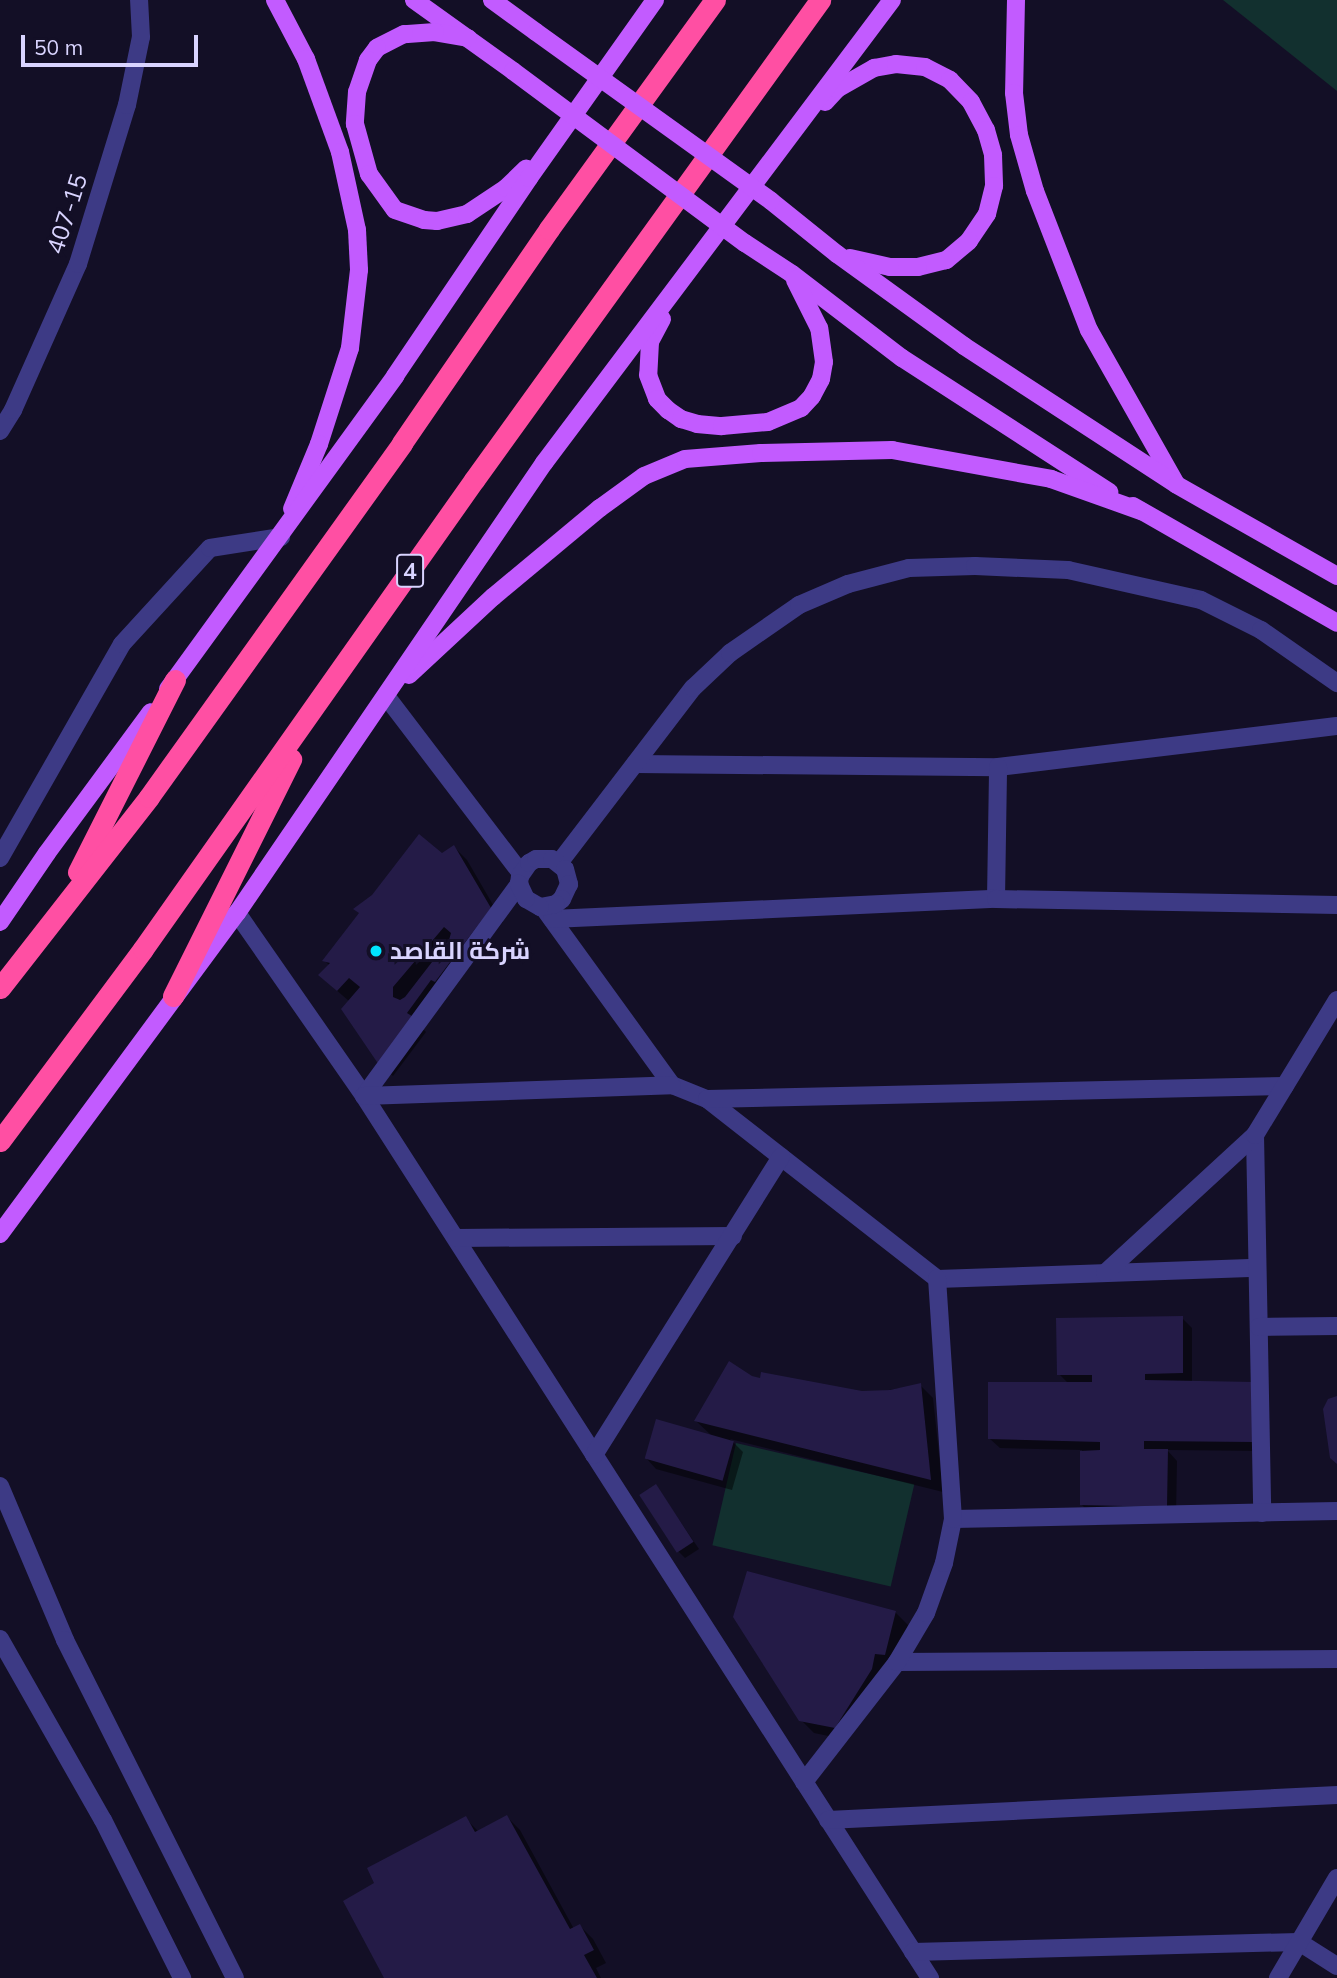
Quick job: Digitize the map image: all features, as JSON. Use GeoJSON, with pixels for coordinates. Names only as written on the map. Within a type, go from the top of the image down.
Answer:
{"type":"FeatureCollection","features":[{"type":"Feature","properties":{"kind":"highway"},"geometry":{"type":"LineString","coordinates":[[0,988],[149,797],[402,443],[549,229],[715,0]]}},
{"type":"Feature","properties":{"kind":"highway","name":"4"},"geometry":{"type":"LineString","coordinates":[[0,1141],[143,949],[482,469],[821,0]]}},
{"type":"Feature","properties":{"kind":"highway"},"geometry":{"type":"LineString","coordinates":[[55,917],[175,680]]}},
{"type":"Feature","properties":{"kind":"highway"},"geometry":{"type":"LineString","coordinates":[[173,996],[321,699]]}},
{"type":"Feature","properties":{"kind":"main road"},"geometry":{"type":"LineString","coordinates":[[275,0],[306,59],[340,152],[357,230],[359,270],[350,348],[319,444],[281,537]]}},
{"type":"Feature","properties":{"kind":"main road"},"geometry":{"type":"LineString","coordinates":[[414,0],[745,243],[792,274],[902,358],[1141,511],[1335,624]]}},
{"type":"Feature","properties":{"kind":"main road"},"geometry":{"type":"LineString","coordinates":[[492,0],[771,201],[836,254],[964,346],[1177,485],[1337,576]]}},
{"type":"Feature","properties":{"kind":"main road"},"geometry":{"type":"LineString","coordinates":[[618,51],[638,0]]}},
{"type":"Feature","properties":{"kind":"main road"},"geometry":{"type":"LineString","coordinates":[[0,922],[47,853],[281,537],[655,0]]}},
{"type":"Feature","properties":{"kind":"main road"},"geometry":{"type":"LineString","coordinates":[[0,1234],[237,912],[544,463],[892,0]]}},
{"type":"Feature","properties":{"kind":"main road"},"geometry":{"type":"LineString","coordinates":[[1016,0],[1014,93],[1019,135],[1035,191],[1089,330],[1177,485]]}},
{"type":"Feature","properties":{"kind":"main road"},"geometry":{"type":"LineString","coordinates":[[468,38],[435,32],[404,34],[377,48],[368,60],[357,92],[355,124],[369,174],[385,199],[395,209],[424,220],[438,221],[467,214],[506,188],[554,142]]}},
{"type":"Feature","properties":{"kind":"main road"},"geometry":{"type":"LineString","coordinates":[[768,162],[837,89],[874,68],[896,65],[925,67],[950,80],[971,102],[986,130],[993,155],[995,186],[987,215],[969,241],[946,260],[918,267],[890,267],[836,254]]}},
{"type":"Feature","properties":{"kind":"main road"},"geometry":{"type":"LineString","coordinates":[[683,276],[650,342],[647,360],[650,387],[657,399],[681,419],[697,424],[733,426],[785,417],[801,408],[812,396],[821,379],[824,362],[819,328],[792,274]]}},
{"type":"Feature","properties":{"kind":"main road"},"geometry":{"type":"LineString","coordinates":[[386,696],[493,597],[600,508],[644,476],[685,459],[761,453],[892,450],[1051,479],[1141,511]]}},
{"type":"Feature","properties":{"kind":"street","name":"407-15"},"geometry":{"type":"LineString","coordinates":[[0,431],[13,410],[78,264],[127,105],[141,37],[139,0]]}},
{"type":"Feature","properties":{"kind":"street"},"geometry":{"type":"LineString","coordinates":[[3,849],[122,644],[210,548],[281,537]]}},
{"type":"Feature","properties":{"kind":"street"},"geometry":{"type":"LineString","coordinates":[[559,863],[693,688],[748,639],[799,606],[848,583],[909,568],[975,566],[1068,570],[1201,600],[1261,630],[1337,683]]}},
{"type":"Feature","properties":{"kind":"street"},"geometry":{"type":"LineString","coordinates":[[386,696],[520,879],[526,900],[548,913],[673,1086]]}},
{"type":"Feature","properties":{"kind":"street"},"geometry":{"type":"LineString","coordinates":[[635,764],[998,767],[1337,726]]}},
{"type":"Feature","properties":{"kind":"street"},"geometry":{"type":"LineString","coordinates":[[996,899],[998,767]]}},
{"type":"Feature","properties":{"kind":"street"},"geometry":{"type":"LineString","coordinates":[[364,1096],[536,859],[552,859],[559,863],[568,876],[567,892],[548,913]]}},
{"type":"Feature","properties":{"kind":"street"},"geometry":{"type":"LineString","coordinates":[[548,913],[996,899],[1337,905]]}},
{"type":"Feature","properties":{"kind":"street"},"geometry":{"type":"LineString","coordinates":[[237,912],[364,1096],[930,1978]]}},
{"type":"Feature","properties":{"kind":"street"},"geometry":{"type":"LineString","coordinates":[[1105,1273],[1255,1135],[1337,1000]]}},
{"type":"Feature","properties":{"kind":"street"},"geometry":{"type":"LineString","coordinates":[[364,1096],[673,1086],[707,1099],[937,1279],[1257,1268]]}},
{"type":"Feature","properties":{"kind":"street"},"geometry":{"type":"LineString","coordinates":[[707,1099],[1285,1086]]}},
{"type":"Feature","properties":{"kind":"street"},"geometry":{"type":"LineString","coordinates":[[1255,1135],[1262,1513]]}},
{"type":"Feature","properties":{"kind":"street"},"geometry":{"type":"LineString","coordinates":[[594,1455],[781,1157]]}},
{"type":"Feature","properties":{"kind":"street"},"geometry":{"type":"LineString","coordinates":[[456,1238],[733,1236]]}},
{"type":"Feature","properties":{"kind":"street"},"geometry":{"type":"LineString","coordinates":[[804,1782],[897,1662],[926,1613],[937,1587],[953,1519],[937,1279]]}},
{"type":"Feature","properties":{"kind":"street"},"geometry":{"type":"LineString","coordinates":[[1259,1327],[1337,1326]]}},
{"type":"Feature","properties":{"kind":"street"},"geometry":{"type":"LineString","coordinates":[[0,1486],[65,1640],[235,1978]]}},
{"type":"Feature","properties":{"kind":"street"},"geometry":{"type":"LineString","coordinates":[[953,1519],[1337,1511]]}},
{"type":"Feature","properties":{"kind":"street"},"geometry":{"type":"LineString","coordinates":[[0,1639],[103,1821],[182,1978]]}},
{"type":"Feature","properties":{"kind":"street"},"geometry":{"type":"LineString","coordinates":[[897,1662],[1337,1659]]}},
{"type":"Feature","properties":{"kind":"street"},"geometry":{"type":"LineString","coordinates":[[828,1820],[1337,1795]]}},
{"type":"Feature","properties":{"kind":"street"},"geometry":{"type":"LineString","coordinates":[[1278,1978],[1337,1878]]}},
{"type":"Feature","properties":{"kind":"street"},"geometry":{"type":"LineString","coordinates":[[913,1952],[1299,1942],[1337,1966]]}},
{"type":"Feature","properties":{"kind":"green space"},"geometry":{"type":"Polygon","coordinates":[[[1223,0],[1337,0],[1337,91],[1223,0]]]}},
{"type":"Feature","properties":{"kind":"green space"},"geometry":{"type":"Polygon","coordinates":[[[736,1443],[914,1484],[891,1586],[712,1545],[736,1443]]]}},
{"type":"Feature","properties":{"kind":"building","name":"شركة القاصد"},"geometry":{"type":"Polygon","coordinates":[[[419,834],[442,853],[454,845],[491,908],[435,982],[431,980],[407,1013],[415,1018],[379,1065],[341,1009],[360,987],[349,978],[337,991],[318,975],[330,963],[322,961],[359,913],[353,909],[372,895],[419,834]],[[444,927],[393,987],[393,997],[400,1000],[405,997],[449,940],[451,933],[444,927]]]}},
{"type":"Feature","properties":{"kind":"building"},"geometry":{"type":"Polygon","coordinates":[[[1183,1316],[1183,1373],[1145,1374],[1145,1380],[1254,1382],[1253,1442],[1144,1441],[1144,1449],[1168,1449],[1167,1507],[1080,1505],[1080,1451],[1100,1450],[1100,1442],[988,1439],[988,1382],[1092,1382],[1092,1375],[1057,1375],[1056,1318],[1183,1316]]]}},
{"type":"Feature","properties":{"kind":"building"},"geometry":{"type":"Polygon","coordinates":[[[729,1361],[760,1378],[761,1372],[862,1391],[890,1390],[921,1383],[931,1480],[694,1421],[729,1361]]]}},
{"type":"Feature","properties":{"kind":"building"},"geometry":{"type":"Polygon","coordinates":[[[1337,1396],[1337,1464],[1330,1458],[1323,1409],[1328,1399],[1337,1396]]]}},
{"type":"Feature","properties":{"kind":"building"},"geometry":{"type":"Polygon","coordinates":[[[656,1419],[734,1441],[723,1481],[645,1458],[656,1419]]]}},
{"type":"Feature","properties":{"kind":"building"},"geometry":{"type":"Polygon","coordinates":[[[656,1484],[694,1542],[677,1553],[639,1495],[656,1484]]]}},
{"type":"Feature","properties":{"kind":"building"},"geometry":{"type":"Polygon","coordinates":[[[747,1571],[896,1611],[885,1655],[875,1654],[872,1669],[835,1728],[799,1721],[733,1617],[747,1571]]]}},
{"type":"Feature","properties":{"kind":"building"},"geometry":{"type":"Polygon","coordinates":[[[507,1815],[570,1929],[580,1924],[594,1950],[584,1955],[597,1978],[384,1978],[343,1901],[374,1883],[367,1868],[466,1816],[475,1832],[507,1815]]]}},
{"type":"Feature","properties":{"kind":"place","name":"شركة القاصد"},"geometry":{"type":"Point","coordinates":[376,951]}}]}
